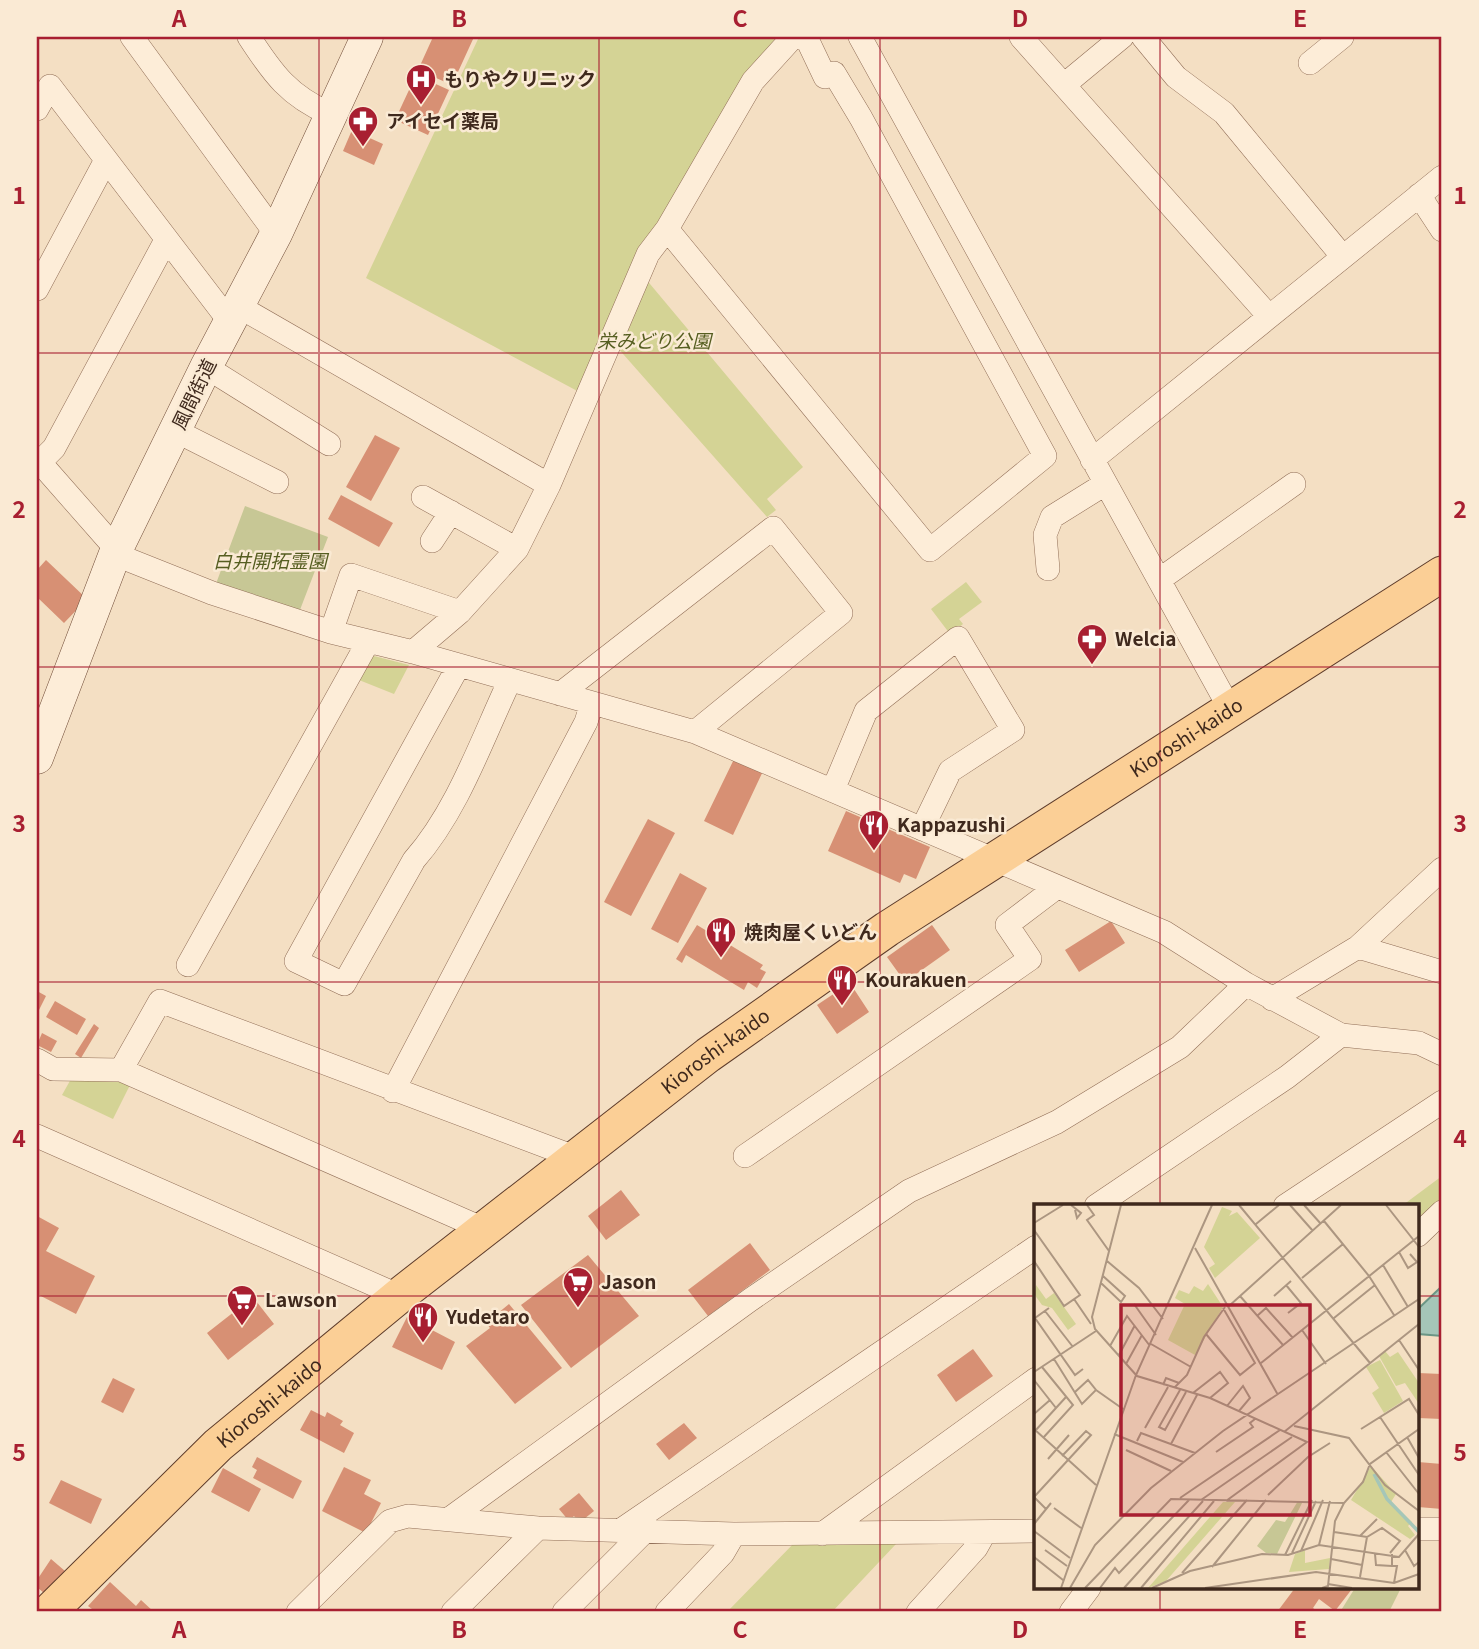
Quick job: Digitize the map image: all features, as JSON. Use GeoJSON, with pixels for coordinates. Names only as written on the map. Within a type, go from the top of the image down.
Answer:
{"type":"FeatureCollection","features":[{"type":"Feature","properties":{"kind":"main road","name":"Kioroshi-kaido"},"geometry":{"type":"LineString","coordinates":[[49,1612],[218,1445],[393,1303],[708,1055],[794,992],[1442,574]]}},
{"type":"Feature","properties":{"kind":"street"},"geometry":{"type":"LineString","coordinates":[[132,37],[276,234]]}},
{"type":"Feature","properties":{"kind":"street"},"geometry":{"type":"LineString","coordinates":[[249,37],[269,67],[296,97],[330,114]]}},
{"type":"Feature","properties":{"kind":"street","name":"風間街道"},"geometry":{"type":"LineString","coordinates":[[37,758],[116,551],[206,367],[276,234],[367,37]]}},
{"type":"Feature","properties":{"kind":"street"},"geometry":{"type":"LineString","coordinates":[[413,652],[460,612],[517,549],[549,485],[648,254],[667,229],[753,81],[793,37]]}},
{"type":"Feature","properties":{"kind":"street"},"geometry":{"type":"LineString","coordinates":[[667,229],[930,550],[1045,456],[861,118],[834,73],[825,77],[806,37]]}},
{"type":"Feature","properties":{"kind":"street"},"geometry":{"type":"LineString","coordinates":[[860,37],[1230,709]]}},
{"type":"Feature","properties":{"kind":"street"},"geometry":{"type":"LineString","coordinates":[[1021,37],[1268,315]]}},
{"type":"Feature","properties":{"kind":"street"},"geometry":{"type":"LineString","coordinates":[[1064,85],[1122,37]]}},
{"type":"Feature","properties":{"kind":"street"},"geometry":{"type":"LineString","coordinates":[[1143,37],[1176,77],[1224,113],[1343,257]]}},
{"type":"Feature","properties":{"kind":"street"},"geometry":{"type":"LineString","coordinates":[[1310,63],[1342,37]]}},
{"type":"Feature","properties":{"kind":"street"},"geometry":{"type":"LineString","coordinates":[[37,109],[50,86],[166,240],[234,314],[549,485]]}},
{"type":"Feature","properties":{"kind":"street"},"geometry":{"type":"LineString","coordinates":[[37,289],[106,160]]}},
{"type":"Feature","properties":{"kind":"street"},"geometry":{"type":"LineString","coordinates":[[1092,460],[1442,177]]}},
{"type":"Feature","properties":{"kind":"street"},"geometry":{"type":"LineString","coordinates":[[1419,195],[1442,230]]}},
{"type":"Feature","properties":{"kind":"street"},"geometry":{"type":"LineString","coordinates":[[166,240],[54,449],[38,461],[124,558],[212,593],[331,632],[413,652],[695,732],[1164,932],[1246,984],[1341,1035],[1419,1043],[1442,1054]]}},
{"type":"Feature","properties":{"kind":"street"},"geometry":{"type":"LineString","coordinates":[[206,367],[329,444]]}},
{"type":"Feature","properties":{"kind":"street"},"geometry":{"type":"LineString","coordinates":[[176,431],[277,482]]}},
{"type":"Feature","properties":{"kind":"street"},"geometry":{"type":"LineString","coordinates":[[1048,569],[1045,536],[1052,517],[1105,484]]}},
{"type":"Feature","properties":{"kind":"street"},"geometry":{"type":"LineString","coordinates":[[1159,580],[1294,484]]}},
{"type":"Feature","properties":{"kind":"street"},"geometry":{"type":"LineString","coordinates":[[423,497],[517,549]]}},
{"type":"Feature","properties":{"kind":"street"},"geometry":{"type":"LineString","coordinates":[[432,541],[451,512]]}},
{"type":"Feature","properties":{"kind":"street"},"geometry":{"type":"LineString","coordinates":[[560,694],[773,528],[841,613],[695,732]]}},
{"type":"Feature","properties":{"kind":"street"},"geometry":{"type":"LineString","coordinates":[[331,632],[351,575],[460,612]]}},
{"type":"Feature","properties":{"kind":"street"},"geometry":{"type":"LineString","coordinates":[[833,790],[866,711],[958,638],[1013,730],[950,771],[922,829]]}},
{"type":"Feature","properties":{"kind":"street"},"geometry":{"type":"LineString","coordinates":[[188,965],[368,642]]}},
{"type":"Feature","properties":{"kind":"street"},"geometry":{"type":"LineString","coordinates":[[459,665],[296,961],[344,984],[414,860],[428,844],[450,806],[510,680]]}},
{"type":"Feature","properties":{"kind":"street"},"geometry":{"type":"LineString","coordinates":[[393,1091],[586,722],[592,703]]}},
{"type":"Feature","properties":{"kind":"street"},"geometry":{"type":"LineString","coordinates":[[1272,999],[1358,947],[1442,869]]}},
{"type":"Feature","properties":{"kind":"street"},"geometry":{"type":"LineString","coordinates":[[745,1156],[1030,959],[1007,925],[1057,887]]}},
{"type":"Feature","properties":{"kind":"street"},"geometry":{"type":"LineString","coordinates":[[1358,947],[1442,972]]}},
{"type":"Feature","properties":{"kind":"street"},"geometry":{"type":"LineString","coordinates":[[449,1519],[750,1300],[909,1191],[1068,1116],[1180,1047],[1246,984]]}},
{"type":"Feature","properties":{"kind":"street"},"geometry":{"type":"LineString","coordinates":[[121,1070],[160,1001],[393,1091],[577,1158]]}},
{"type":"Feature","properties":{"kind":"street"},"geometry":{"type":"LineString","coordinates":[[1100,1204],[1287,1077],[1341,1035]]}},
{"type":"Feature","properties":{"kind":"street"},"geometry":{"type":"LineString","coordinates":[[37,1060],[53,1069],[121,1070],[486,1230]]}},
{"type":"Feature","properties":{"kind":"street"},"geometry":{"type":"LineString","coordinates":[[1288,1204],[1442,1102]]}},
{"type":"Feature","properties":{"kind":"street"},"geometry":{"type":"LineString","coordinates":[[37,1136],[386,1290],[393,1303]]}},
{"type":"Feature","properties":{"kind":"street"},"geometry":{"type":"LineString","coordinates":[[1420,1233],[1442,1212]]}},
{"type":"Feature","properties":{"kind":"street"},"geometry":{"type":"LineString","coordinates":[[621,1530],[1034,1248]]}},
{"type":"Feature","properties":{"kind":"street"},"geometry":{"type":"LineString","coordinates":[[822,1534],[1034,1380]]}},
{"type":"Feature","properties":{"kind":"street"},"geometry":{"type":"LineString","coordinates":[[298,1612],[390,1521],[408,1516],[538,1528],[734,1534],[1034,1531]]}},
{"type":"Feature","properties":{"kind":"street"},"geometry":{"type":"LineString","coordinates":[[453,1612],[538,1528]]}},
{"type":"Feature","properties":{"kind":"street"},"geometry":{"type":"LineString","coordinates":[[1420,1529],[1442,1529]]}},
{"type":"Feature","properties":{"kind":"street"},"geometry":{"type":"LineString","coordinates":[[564,1612],[645,1531]]}},
{"type":"Feature","properties":{"kind":"street"},"geometry":{"type":"LineString","coordinates":[[918,1612],[976,1548],[985,1532]]}},
{"type":"Feature","properties":{"kind":"street"},"geometry":{"type":"LineString","coordinates":[[667,1612],[723,1553],[734,1534]]}},
{"type":"Feature","properties":{"kind":"street"},"geometry":{"type":"LineString","coordinates":[[1071,1612],[1088,1590]]}},
{"type":"Feature","properties":{"kind":"green space"},"geometry":{"type":"Polygon","coordinates":[[[479,37],[784,37],[748,78],[583,394],[366,278],[479,37]]]}},
{"type":"Feature","properties":{"kind":"green space","name":"栄みどり公園"},"geometry":{"type":"Polygon","coordinates":[[[645,278],[803,467],[767,499],[776,510],[767,517],[616,346],[645,278]]]}},
{"type":"Feature","properties":{"kind":"green space","name":"白井開拓霊園"},"geometry":{"type":"Polygon","coordinates":[[[245,506],[328,537],[298,615],[214,589],[245,506]]]}},
{"type":"Feature","properties":{"kind":"green space"},"geometry":{"type":"Polygon","coordinates":[[[966,582],[982,602],[959,619],[963,624],[950,634],[931,609],[966,582]]]}},
{"type":"Feature","properties":{"kind":"green space"},"geometry":{"type":"Polygon","coordinates":[[[370,655],[409,665],[394,694],[359,680],[370,655]]]}},
{"type":"Feature","properties":{"kind":"green space"},"geometry":{"type":"Polygon","coordinates":[[[71,1079],[122,1082],[130,1085],[113,1119],[62,1095],[71,1079]]]}},
{"type":"Feature","properties":{"kind":"green space"},"geometry":{"type":"Polygon","coordinates":[[[1442,1176],[1442,1204],[1420,1225],[1420,1204],[1404,1204],[1442,1176]]]}},
{"type":"Feature","properties":{"kind":"green space"},"geometry":{"type":"Polygon","coordinates":[[[796,1541],[896,1544],[832,1612],[727,1612],[796,1541]]]}},
{"type":"Feature","properties":{"kind":"green space"},"geometry":{"type":"Polygon","coordinates":[[[1354,1590],[1400,1590],[1389,1612],[1340,1612],[1354,1590]]]}},
{"type":"Feature","properties":{"kind":"shaded area"},"geometry":{"type":"Polygon","coordinates":[[[1442,1286],[1442,1336],[1420,1334],[1420,1307],[1442,1286]]]}},
{"type":"Feature","properties":{"kind":"building"},"geometry":{"type":"Polygon","coordinates":[[[433,37],[474,37],[452,85],[418,70],[433,37]]]}},
{"type":"Feature","properties":{"kind":"building"},"geometry":{"type":"Polygon","coordinates":[[[416,75],[449,90],[428,135],[395,120],[416,75]]]}},
{"type":"Feature","properties":{"kind":"building"},"geometry":{"type":"Polygon","coordinates":[[[352,130],[383,144],[374,165],[343,151],[352,130]]]}},
{"type":"Feature","properties":{"kind":"building"},"geometry":{"type":"Polygon","coordinates":[[[375,435],[400,448],[371,501],[346,487],[375,435]]]}},
{"type":"Feature","properties":{"kind":"building"},"geometry":{"type":"Polygon","coordinates":[[[341,495],[393,523],[379,547],[328,519],[341,495]]]}},
{"type":"Feature","properties":{"kind":"building"},"geometry":{"type":"Polygon","coordinates":[[[46,560],[87,599],[64,623],[37,597],[37,570],[46,560]]]}},
{"type":"Feature","properties":{"kind":"building"},"geometry":{"type":"Polygon","coordinates":[[[736,755],[764,769],[733,835],[704,821],[736,755]]]}},
{"type":"Feature","properties":{"kind":"building"},"geometry":{"type":"Polygon","coordinates":[[[846,811],[930,847],[916,879],[904,874],[900,883],[828,851],[846,811]]]}},
{"type":"Feature","properties":{"kind":"building"},"geometry":{"type":"Polygon","coordinates":[[[648,819],[675,833],[631,916],[604,902],[648,819]]]}},
{"type":"Feature","properties":{"kind":"building"},"geometry":{"type":"Polygon","coordinates":[[[680,873],[707,888],[678,943],[651,929],[680,873]]]}},
{"type":"Feature","properties":{"kind":"building"},"geometry":{"type":"Polygon","coordinates":[[[1111,921],[1125,943],[1079,972],[1065,950],[1111,921]]]}},
{"type":"Feature","properties":{"kind":"building"},"geometry":{"type":"Polygon","coordinates":[[[697,925],[763,965],[760,969],[766,972],[757,988],[748,982],[744,990],[686,955],[682,963],[676,959],[697,925]]]}},
{"type":"Feature","properties":{"kind":"building"},"geometry":{"type":"Polygon","coordinates":[[[932,925],[950,950],[905,982],[887,957],[932,925]]]}},
{"type":"Feature","properties":{"kind":"building"},"geometry":{"type":"Polygon","coordinates":[[[850,983],[869,1012],[837,1034],[817,1005],[850,983]]]}},
{"type":"Feature","properties":{"kind":"building"},"geometry":{"type":"Polygon","coordinates":[[[37,991],[46,996],[37,1014],[37,991]]]}},
{"type":"Feature","properties":{"kind":"building"},"geometry":{"type":"Polygon","coordinates":[[[55,1001],[86,1019],[77,1035],[46,1017],[55,1001]]]}},
{"type":"Feature","properties":{"kind":"building"},"geometry":{"type":"Polygon","coordinates":[[[94,1024],[99,1028],[81,1058],[75,1054],[94,1024]]]}},
{"type":"Feature","properties":{"kind":"building"},"geometry":{"type":"Polygon","coordinates":[[[42,1033],[57,1041],[51,1052],[37,1045],[42,1033]]]}},
{"type":"Feature","properties":{"kind":"building"},"geometry":{"type":"Polygon","coordinates":[[[621,1190],[640,1215],[606,1240],[588,1216],[621,1190]]]}},
{"type":"Feature","properties":{"kind":"building"},"geometry":{"type":"Polygon","coordinates":[[[37,1216],[59,1228],[46,1251],[95,1276],[76,1314],[37,1294],[37,1216]]]}},
{"type":"Feature","properties":{"kind":"building"},"geometry":{"type":"Polygon","coordinates":[[[750,1243],[770,1270],[708,1316],[688,1290],[750,1243]]]}},
{"type":"Feature","properties":{"kind":"building"},"geometry":{"type":"Polygon","coordinates":[[[588,1255],[639,1316],[571,1368],[521,1305],[588,1255]]]}},
{"type":"Feature","properties":{"kind":"building"},"geometry":{"type":"Polygon","coordinates":[[[253,1297],[274,1324],[228,1360],[207,1333],[253,1297]]]}},
{"type":"Feature","properties":{"kind":"building"},"geometry":{"type":"Polygon","coordinates":[[[509,1304],[562,1368],[515,1404],[466,1346],[490,1328],[486,1323],[509,1304]]]}},
{"type":"Feature","properties":{"kind":"building"},"geometry":{"type":"Polygon","coordinates":[[[407,1317],[455,1342],[442,1370],[392,1347],[407,1317]]]}},
{"type":"Feature","properties":{"kind":"building"},"geometry":{"type":"Polygon","coordinates":[[[973,1349],[993,1376],[956,1402],[937,1375],[973,1349]]]}},
{"type":"Feature","properties":{"kind":"building"},"geometry":{"type":"Polygon","coordinates":[[[1420,1373],[1442,1374],[1442,1419],[1420,1418],[1420,1373]]]}},
{"type":"Feature","properties":{"kind":"building"},"geometry":{"type":"Polygon","coordinates":[[[113,1378],[135,1389],[123,1413],[101,1402],[113,1378]]]}},
{"type":"Feature","properties":{"kind":"building"},"geometry":{"type":"Polygon","coordinates":[[[311,1410],[325,1417],[327,1412],[343,1421],[340,1425],[354,1433],[344,1453],[300,1430],[311,1410]]]}},
{"type":"Feature","properties":{"kind":"building"},"geometry":{"type":"Polygon","coordinates":[[[684,1423],[697,1438],[669,1460],[656,1444],[684,1423]]]}},
{"type":"Feature","properties":{"kind":"building"},"geometry":{"type":"Polygon","coordinates":[[[257,1457],[302,1481],[293,1499],[253,1478],[257,1470],[252,1467],[257,1457]]]}},
{"type":"Feature","properties":{"kind":"building"},"geometry":{"type":"Polygon","coordinates":[[[1420,1462],[1442,1464],[1442,1509],[1420,1507],[1420,1462]]]}},
{"type":"Feature","properties":{"kind":"building"},"geometry":{"type":"Polygon","coordinates":[[[344,1467],[371,1480],[364,1494],[381,1503],[366,1533],[322,1511],[344,1467]]]}},
{"type":"Feature","properties":{"kind":"building"},"geometry":{"type":"Polygon","coordinates":[[[223,1468],[261,1489],[249,1512],[211,1492],[223,1468]]]}},
{"type":"Feature","properties":{"kind":"building"},"geometry":{"type":"Polygon","coordinates":[[[61,1480],[102,1499],[91,1524],[49,1503],[61,1480]]]}},
{"type":"Feature","properties":{"kind":"building"},"geometry":{"type":"Polygon","coordinates":[[[579,1493],[594,1511],[579,1523],[574,1516],[569,1521],[559,1509],[579,1493]]]}},
{"type":"Feature","properties":{"kind":"building"},"geometry":{"type":"Polygon","coordinates":[[[51,1559],[65,1571],[45,1594],[37,1587],[37,1580],[51,1559]]]}},
{"type":"Feature","properties":{"kind":"building"},"geometry":{"type":"Polygon","coordinates":[[[110,1582],[136,1606],[141,1600],[154,1612],[96,1612],[88,1606],[110,1582]]]}},
{"type":"Feature","properties":{"kind":"building"},"geometry":{"type":"Polygon","coordinates":[[[1294,1590],[1351,1590],[1335,1611],[1319,1599],[1313,1608],[1318,1612],[1277,1612],[1294,1590]]]}},
{"type":"Feature","properties":{"kind":"place","name":"もりやクリニック"},"geometry":{"type":"Point","coordinates":[421,106]}},
{"type":"Feature","properties":{"kind":"place","name":"アイセイ薬局"},"geometry":{"type":"Point","coordinates":[363,148]}},
{"type":"Feature","properties":{"kind":"place","name":"Welcia"},"geometry":{"type":"Point","coordinates":[1092,666]}},
{"type":"Feature","properties":{"kind":"place","name":"Kappazushi"},"geometry":{"type":"Point","coordinates":[874,852]}},
{"type":"Feature","properties":{"kind":"place","name":"焼肉屋くいどん"},"geometry":{"type":"Point","coordinates":[721,959]}},
{"type":"Feature","properties":{"kind":"place","name":"Kourakuen"},"geometry":{"type":"Point","coordinates":[842,1007]}},
{"type":"Feature","properties":{"kind":"place","name":"Jason"},"geometry":{"type":"Point","coordinates":[578,1309]}},
{"type":"Feature","properties":{"kind":"place","name":"Lawson"},"geometry":{"type":"Point","coordinates":[242,1327]}},
{"type":"Feature","properties":{"kind":"place","name":"Yudetaro"},"geometry":{"type":"Point","coordinates":[423,1344]}}]}
